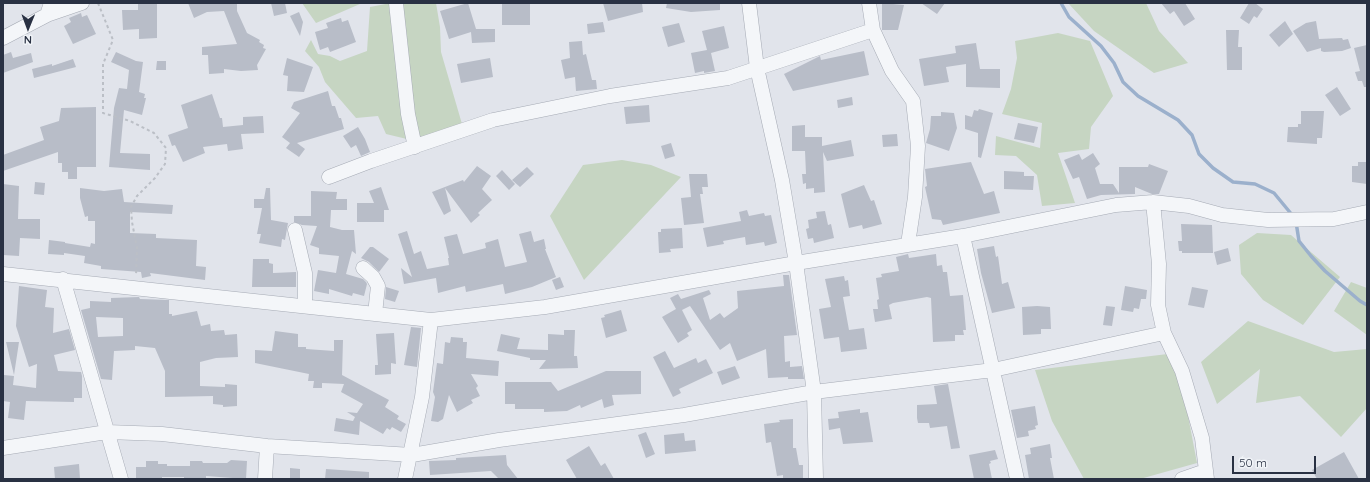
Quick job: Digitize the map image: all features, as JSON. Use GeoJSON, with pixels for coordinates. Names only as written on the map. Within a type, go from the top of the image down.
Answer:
{"type":"FeatureCollection","features":[{"type":"Feature","properties":{"kind":"street"},"geometry":{"type":"LineString","coordinates":[[3,38],[49,9],[82,3]]}},
{"type":"Feature","properties":{"kind":"street"},"geometry":{"type":"LineString","coordinates":[[396,3],[408,114],[415,147]]}},
{"type":"Feature","properties":{"kind":"street"},"geometry":{"type":"LineString","coordinates":[[748,3],[757,68],[782,180],[796,263],[814,392],[816,479]]}},
{"type":"Feature","properties":{"kind":"street"},"geometry":{"type":"LineString","coordinates":[[869,3],[872,30],[892,71],[913,101],[918,146],[916,197],[908,244]]}},
{"type":"Feature","properties":{"kind":"street"},"geometry":{"type":"LineString","coordinates":[[329,177],[371,161],[493,120],[610,96],[728,78],[872,30]]}},
{"type":"Feature","properties":{"kind":"street"},"geometry":{"type":"LineString","coordinates":[[1153,202],[1159,264],[1158,305],[1164,333],[1182,371],[1202,438],[1206,475],[1182,479]]}},
{"type":"Feature","properties":{"kind":"street"},"geometry":{"type":"LineString","coordinates":[[3,274],[63,279],[431,320],[546,307],[796,263],[963,236],[1116,205],[1153,202],[1189,206],[1222,216],[1268,220],[1334,219],[1367,212]]}},
{"type":"Feature","properties":{"kind":"street"},"geometry":{"type":"LineString","coordinates":[[295,230],[304,272],[306,306]]}},
{"type":"Feature","properties":{"kind":"street"},"geometry":{"type":"LineString","coordinates":[[963,236],[1017,479]]}},
{"type":"Feature","properties":{"kind":"street"},"geometry":{"type":"LineString","coordinates":[[363,268],[373,276],[378,286],[375,314]]}},
{"type":"Feature","properties":{"kind":"street"},"geometry":{"type":"LineString","coordinates":[[63,279],[121,479]]}},
{"type":"Feature","properties":{"kind":"street"},"geometry":{"type":"LineString","coordinates":[[405,479],[412,455],[422,397],[431,320]]}},
{"type":"Feature","properties":{"kind":"street"},"geometry":{"type":"LineString","coordinates":[[3,448],[107,432],[162,434],[267,446],[412,455],[499,440],[684,415],[814,392],[993,370],[1164,333]]}},
{"type":"Feature","properties":{"kind":"street"},"geometry":{"type":"LineString","coordinates":[[265,479],[267,446]]}},
{"type":"Feature","properties":{"kind":"path"},"geometry":{"type":"LineString","coordinates":[[98,3],[112,40],[104,64],[103,113],[130,121],[154,133],[166,148],[165,164],[155,178],[137,196],[131,206],[132,222],[138,248],[136,287]]}},
{"type":"Feature","properties":{"kind":"green space"},"geometry":{"type":"Polygon","coordinates":[[[302,3],[360,3],[360,4],[316,23],[302,3]]]}},
{"type":"Feature","properties":{"kind":"green space"},"geometry":{"type":"Polygon","coordinates":[[[391,3],[411,140],[386,134],[378,116],[356,118],[325,82],[319,67],[305,51],[311,40],[318,54],[330,56],[340,61],[367,51],[370,7],[391,3]]]}},
{"type":"Feature","properties":{"kind":"green space"},"geometry":{"type":"Polygon","coordinates":[[[399,3],[436,3],[440,27],[441,52],[462,124],[417,139],[399,3]]]}},
{"type":"Feature","properties":{"kind":"green space"},"geometry":{"type":"Polygon","coordinates":[[[1068,3],[1146,3],[1159,31],[1188,63],[1154,73],[1094,31],[1068,3]]]}},
{"type":"Feature","properties":{"kind":"green space"},"geometry":{"type":"Polygon","coordinates":[[[1058,33],[1090,41],[1113,96],[1091,127],[1089,149],[1058,153],[1075,203],[1042,206],[1037,175],[1016,156],[995,155],[996,136],[1040,148],[1042,123],[1002,114],[1011,89],[1017,58],[1015,41],[1058,33]]]}},
{"type":"Feature","properties":{"kind":"green space"},"geometry":{"type":"Polygon","coordinates":[[[622,160],[651,165],[681,177],[584,280],[550,216],[583,165],[622,160]]]}},
{"type":"Feature","properties":{"kind":"green space"},"geometry":{"type":"Polygon","coordinates":[[[1257,233],[1291,235],[1340,277],[1303,325],[1263,300],[1241,274],[1239,245],[1257,233]]]}},
{"type":"Feature","properties":{"kind":"green space"},"geometry":{"type":"Polygon","coordinates":[[[1351,282],[1367,288],[1367,335],[1334,311],[1351,282]]]}},
{"type":"Feature","properties":{"kind":"green space"},"geometry":{"type":"Polygon","coordinates":[[[1248,321],[1334,352],[1367,349],[1367,408],[1341,437],[1300,396],[1256,403],[1260,369],[1217,404],[1201,362],[1248,321]]]}},
{"type":"Feature","properties":{"kind":"green space"},"geometry":{"type":"Polygon","coordinates":[[[1176,353],[1197,463],[1140,479],[1084,479],[1052,421],[1035,370],[1176,353]]]}},
{"type":"Feature","properties":{"kind":"building"},"geometry":{"type":"Polygon","coordinates":[[[138,3],[157,3],[157,38],[139,39],[139,29],[123,30],[122,10],[138,10],[138,3]]]}},
{"type":"Feature","properties":{"kind":"building"},"geometry":{"type":"Polygon","coordinates":[[[188,3],[237,3],[237,11],[247,33],[260,40],[259,42],[264,45],[263,48],[266,49],[257,65],[258,70],[241,71],[224,69],[224,73],[209,74],[208,55],[202,55],[202,47],[237,44],[224,11],[207,12],[194,18],[188,3]]]}},
{"type":"Feature","properties":{"kind":"building"},"geometry":{"type":"Polygon","coordinates":[[[271,3],[285,3],[287,13],[274,16],[271,3]]]}},
{"type":"Feature","properties":{"kind":"building"},"geometry":{"type":"Polygon","coordinates":[[[468,3],[476,29],[495,29],[495,42],[472,43],[471,32],[449,39],[440,11],[468,3]]]}},
{"type":"Feature","properties":{"kind":"building"},"geometry":{"type":"Polygon","coordinates":[[[502,3],[530,3],[530,25],[502,25],[502,3]]]}},
{"type":"Feature","properties":{"kind":"building"},"geometry":{"type":"Polygon","coordinates":[[[603,3],[642,3],[643,12],[608,21],[603,3]]]}},
{"type":"Feature","properties":{"kind":"building"},"geometry":{"type":"Polygon","coordinates":[[[667,3],[720,3],[720,10],[691,12],[666,8],[667,3]]]}},
{"type":"Feature","properties":{"kind":"building"},"geometry":{"type":"Polygon","coordinates":[[[882,3],[904,5],[898,30],[882,30],[882,3]]]}},
{"type":"Feature","properties":{"kind":"building"},"geometry":{"type":"Polygon","coordinates":[[[921,3],[945,3],[937,14],[921,3]]]}},
{"type":"Feature","properties":{"kind":"building"},"geometry":{"type":"Polygon","coordinates":[[[1161,3],[1185,3],[1195,19],[1184,26],[1174,11],[1170,14],[1161,3]]]}},
{"type":"Feature","properties":{"kind":"building"},"geometry":{"type":"Polygon","coordinates":[[[1249,3],[1255,3],[1263,9],[1257,18],[1254,16],[1249,24],[1240,18],[1249,3]]]}},
{"type":"Feature","properties":{"kind":"building"},"geometry":{"type":"Polygon","coordinates":[[[299,12],[303,22],[300,36],[290,16],[299,12]]]}},
{"type":"Feature","properties":{"kind":"building"},"geometry":{"type":"Polygon","coordinates":[[[81,13],[82,17],[87,15],[96,34],[73,44],[64,26],[71,22],[69,18],[81,13]]]}},
{"type":"Feature","properties":{"kind":"building"},"geometry":{"type":"Polygon","coordinates":[[[341,18],[342,22],[348,20],[356,42],[330,52],[328,47],[320,50],[315,32],[328,28],[326,23],[341,18]]]}},
{"type":"Feature","properties":{"kind":"building"},"geometry":{"type":"Polygon","coordinates":[[[1285,21],[1293,34],[1279,47],[1269,35],[1285,21]]]}},
{"type":"Feature","properties":{"kind":"building"},"geometry":{"type":"Polygon","coordinates":[[[1316,21],[1319,39],[1348,39],[1351,48],[1342,51],[1324,52],[1321,51],[1321,48],[1307,52],[1293,31],[1306,23],[1316,21]]]}},
{"type":"Feature","properties":{"kind":"building"},"geometry":{"type":"Polygon","coordinates":[[[603,22],[605,32],[588,34],[587,24],[603,22]]]}},
{"type":"Feature","properties":{"kind":"building"},"geometry":{"type":"Polygon","coordinates":[[[679,23],[685,42],[668,47],[662,27],[679,23]]]}},
{"type":"Feature","properties":{"kind":"building"},"geometry":{"type":"Polygon","coordinates":[[[724,26],[729,48],[711,53],[715,71],[695,73],[691,53],[707,50],[702,31],[724,26]]]}},
{"type":"Feature","properties":{"kind":"building"},"geometry":{"type":"Polygon","coordinates":[[[1226,30],[1239,30],[1238,47],[1242,47],[1242,70],[1227,70],[1226,30]]]}},
{"type":"Feature","properties":{"kind":"building"},"geometry":{"type":"Polygon","coordinates":[[[582,41],[583,55],[586,54],[592,80],[596,80],[597,89],[576,91],[575,77],[565,79],[561,60],[570,58],[569,42],[582,41]]]}},
{"type":"Feature","properties":{"kind":"building"},"geometry":{"type":"Polygon","coordinates":[[[976,43],[980,69],[1000,69],[1000,88],[966,87],[966,64],[946,67],[949,82],[924,86],[919,59],[956,53],[955,46],[976,43]]]}},
{"type":"Feature","properties":{"kind":"building"},"geometry":{"type":"Polygon","coordinates":[[[1367,45],[1367,87],[1364,87],[1362,81],[1358,81],[1355,72],[1360,71],[1354,48],[1367,45]]]}},
{"type":"Feature","properties":{"kind":"building"},"geometry":{"type":"Polygon","coordinates":[[[864,51],[869,75],[793,91],[784,74],[820,56],[821,60],[864,51]]]}},
{"type":"Feature","properties":{"kind":"building"},"geometry":{"type":"Polygon","coordinates":[[[11,52],[13,58],[31,53],[33,62],[3,73],[3,55],[11,52]]]}},
{"type":"Feature","properties":{"kind":"building"},"geometry":{"type":"Polygon","coordinates":[[[116,52],[136,61],[143,62],[139,92],[145,94],[144,98],[146,98],[142,115],[124,110],[120,153],[150,154],[150,170],[109,167],[114,108],[119,88],[127,89],[129,70],[111,62],[116,52]]]}},
{"type":"Feature","properties":{"kind":"building"},"geometry":{"type":"Polygon","coordinates":[[[287,58],[313,67],[304,92],[287,91],[288,76],[283,75],[287,58]]]}},
{"type":"Feature","properties":{"kind":"building"},"geometry":{"type":"Polygon","coordinates":[[[490,58],[493,77],[461,83],[457,64],[490,58]]]}},
{"type":"Feature","properties":{"kind":"building"},"geometry":{"type":"Polygon","coordinates":[[[73,59],[76,67],[34,78],[32,69],[52,64],[52,66],[73,59]]]}},
{"type":"Feature","properties":{"kind":"building"},"geometry":{"type":"Polygon","coordinates":[[[157,61],[166,61],[166,70],[156,70],[157,61]]]}},
{"type":"Feature","properties":{"kind":"building"},"geometry":{"type":"Polygon","coordinates":[[[1337,87],[1351,109],[1340,116],[1325,95],[1337,87]]]}},
{"type":"Feature","properties":{"kind":"building"},"geometry":{"type":"Polygon","coordinates":[[[328,91],[332,106],[335,106],[339,118],[341,118],[344,129],[297,143],[305,149],[299,157],[286,148],[290,143],[282,137],[300,113],[291,108],[294,102],[328,91]]]}},
{"type":"Feature","properties":{"kind":"building"},"geometry":{"type":"Polygon","coordinates":[[[212,94],[220,118],[222,118],[223,127],[243,125],[243,117],[263,116],[264,133],[241,134],[243,149],[228,151],[227,144],[203,147],[205,153],[183,162],[175,145],[172,146],[168,135],[188,128],[181,105],[212,94]]]}},
{"type":"Feature","properties":{"kind":"building"},"geometry":{"type":"Polygon","coordinates":[[[852,97],[853,105],[838,108],[837,100],[852,97]]]}},
{"type":"Feature","properties":{"kind":"building"},"geometry":{"type":"Polygon","coordinates":[[[649,105],[650,122],[626,124],[624,107],[649,105]]]}},
{"type":"Feature","properties":{"kind":"building"},"geometry":{"type":"Polygon","coordinates":[[[96,107],[96,167],[77,167],[77,179],[68,179],[68,172],[62,172],[62,163],[58,163],[58,152],[3,171],[3,155],[44,140],[40,127],[59,121],[61,108],[96,107]]]}},
{"type":"Feature","properties":{"kind":"building"},"geometry":{"type":"Polygon","coordinates":[[[979,109],[993,113],[981,158],[978,157],[978,133],[965,129],[965,115],[972,117],[974,110],[978,111],[979,109]]]}},
{"type":"Feature","properties":{"kind":"building"},"geometry":{"type":"Polygon","coordinates":[[[1301,111],[1324,111],[1322,138],[1317,138],[1317,144],[1287,142],[1288,127],[1298,127],[1298,124],[1301,124],[1301,111]]]}},
{"type":"Feature","properties":{"kind":"building"},"geometry":{"type":"Polygon","coordinates":[[[941,112],[954,113],[957,128],[949,151],[926,143],[930,129],[931,116],[941,116],[941,112]]]}},
{"type":"Feature","properties":{"kind":"building"},"geometry":{"type":"Polygon","coordinates":[[[1018,123],[1038,127],[1034,143],[1014,139],[1018,123]]]}},
{"type":"Feature","properties":{"kind":"building"},"geometry":{"type":"Polygon","coordinates":[[[805,125],[805,137],[822,137],[822,146],[851,140],[854,156],[827,161],[823,152],[825,192],[814,193],[814,188],[806,189],[806,183],[803,184],[802,174],[806,174],[805,151],[792,151],[792,126],[805,125]]]}},
{"type":"Feature","properties":{"kind":"building"},"geometry":{"type":"Polygon","coordinates":[[[358,127],[370,152],[361,156],[356,145],[351,148],[343,136],[358,127]]]}},
{"type":"Feature","properties":{"kind":"building"},"geometry":{"type":"Polygon","coordinates":[[[897,134],[898,146],[883,147],[882,135],[897,134]]]}},
{"type":"Feature","properties":{"kind":"building"},"geometry":{"type":"Polygon","coordinates":[[[671,143],[675,156],[665,159],[661,146],[671,143]]]}},
{"type":"Feature","properties":{"kind":"building"},"geometry":{"type":"Polygon","coordinates":[[[1093,153],[1100,164],[1095,168],[1100,184],[1113,184],[1119,193],[1119,167],[1148,167],[1149,164],[1168,171],[1159,194],[1152,194],[1135,187],[1135,194],[1101,195],[1087,199],[1079,177],[1073,179],[1064,160],[1079,154],[1082,160],[1093,153]]]}},
{"type":"Feature","properties":{"kind":"building"},"geometry":{"type":"Polygon","coordinates":[[[971,162],[984,194],[994,191],[1000,213],[943,225],[941,220],[932,219],[925,187],[927,186],[925,169],[971,162]]]}},
{"type":"Feature","properties":{"kind":"building"},"geometry":{"type":"Polygon","coordinates":[[[1358,162],[1367,162],[1367,184],[1352,182],[1352,166],[1358,166],[1358,162]]]}},
{"type":"Feature","properties":{"kind":"building"},"geometry":{"type":"Polygon","coordinates":[[[477,166],[491,176],[482,189],[492,200],[478,213],[480,215],[471,223],[445,188],[451,211],[444,215],[432,192],[463,180],[464,182],[477,166]]]}},
{"type":"Feature","properties":{"kind":"building"},"geometry":{"type":"Polygon","coordinates":[[[527,167],[534,174],[520,187],[512,180],[527,167]]]}},
{"type":"Feature","properties":{"kind":"building"},"geometry":{"type":"Polygon","coordinates":[[[502,170],[515,184],[509,190],[496,176],[502,170]]]}},
{"type":"Feature","properties":{"kind":"building"},"geometry":{"type":"Polygon","coordinates":[[[1004,171],[1024,172],[1024,176],[1034,176],[1033,190],[1004,189],[1004,171]]]}},
{"type":"Feature","properties":{"kind":"building"},"geometry":{"type":"Polygon","coordinates":[[[689,174],[707,174],[708,187],[702,187],[703,194],[700,194],[704,223],[684,225],[681,198],[691,197],[689,174]]]}},
{"type":"Feature","properties":{"kind":"building"},"geometry":{"type":"Polygon","coordinates":[[[35,182],[45,183],[44,195],[34,194],[35,182]]]}},
{"type":"Feature","properties":{"kind":"building"},"geometry":{"type":"Polygon","coordinates":[[[3,184],[19,186],[18,219],[40,219],[40,239],[20,238],[19,256],[3,255],[3,184]]]}},
{"type":"Feature","properties":{"kind":"building"},"geometry":{"type":"Polygon","coordinates":[[[864,185],[871,201],[874,200],[882,224],[863,229],[862,225],[849,228],[841,194],[864,185]]]}},
{"type":"Feature","properties":{"kind":"building"},"geometry":{"type":"Polygon","coordinates":[[[381,187],[389,210],[384,210],[384,222],[357,222],[357,203],[374,203],[369,191],[381,187]]]}},
{"type":"Feature","properties":{"kind":"building"},"geometry":{"type":"Polygon","coordinates":[[[80,188],[104,191],[122,189],[124,202],[173,205],[172,214],[130,212],[130,233],[156,234],[156,238],[197,240],[196,266],[206,267],[205,280],[150,273],[151,276],[142,278],[141,272],[101,269],[101,266],[84,263],[85,256],[64,253],[64,255],[48,254],[49,240],[90,247],[91,243],[95,244],[95,221],[88,221],[88,216],[85,217],[80,198],[80,188]]]}},
{"type":"Feature","properties":{"kind":"building"},"geometry":{"type":"Polygon","coordinates":[[[266,188],[270,188],[271,220],[288,223],[285,240],[282,239],[281,247],[259,243],[261,234],[257,234],[262,208],[254,208],[254,199],[264,199],[266,188]]]}},
{"type":"Feature","properties":{"kind":"building"},"geometry":{"type":"Polygon","coordinates":[[[311,191],[337,192],[336,199],[347,199],[347,210],[331,210],[330,227],[342,230],[354,230],[356,254],[352,251],[346,274],[363,279],[366,282],[367,284],[364,296],[353,293],[352,296],[329,289],[329,294],[314,291],[318,270],[336,273],[339,256],[319,254],[319,248],[310,245],[317,226],[302,225],[294,222],[294,216],[311,216],[311,191]]]}},
{"type":"Feature","properties":{"kind":"building"},"geometry":{"type":"Polygon","coordinates":[[[747,210],[749,216],[764,213],[765,216],[771,215],[777,243],[765,246],[764,242],[746,245],[745,237],[723,241],[724,244],[707,247],[703,228],[741,221],[739,212],[747,210]]]}},
{"type":"Feature","properties":{"kind":"building"},"geometry":{"type":"Polygon","coordinates":[[[825,211],[828,225],[831,224],[834,238],[814,243],[813,238],[808,239],[806,229],[809,228],[808,220],[817,218],[816,212],[825,211]]]}},
{"type":"Feature","properties":{"kind":"building"},"geometry":{"type":"Polygon","coordinates":[[[1181,224],[1212,225],[1213,253],[1182,253],[1182,251],[1179,251],[1178,241],[1182,241],[1181,224]]]}},
{"type":"Feature","properties":{"kind":"building"},"geometry":{"type":"Polygon","coordinates":[[[682,228],[683,248],[670,249],[671,252],[659,253],[658,232],[661,232],[661,229],[682,228]]]}},
{"type":"Feature","properties":{"kind":"building"},"geometry":{"type":"Polygon","coordinates":[[[407,231],[414,254],[421,251],[427,269],[449,265],[449,258],[444,237],[457,234],[463,254],[486,248],[485,243],[498,239],[505,267],[527,262],[519,234],[531,231],[534,242],[544,239],[545,249],[556,277],[532,287],[505,294],[503,284],[466,292],[465,286],[438,293],[436,278],[404,284],[401,268],[412,277],[398,234],[407,231]]]}},
{"type":"Feature","properties":{"kind":"building"},"geometry":{"type":"Polygon","coordinates":[[[994,246],[996,257],[998,256],[1002,284],[1008,282],[1015,308],[992,313],[981,273],[977,249],[994,246]]]}},
{"type":"Feature","properties":{"kind":"building"},"geometry":{"type":"Polygon","coordinates":[[[370,247],[373,247],[389,259],[379,272],[369,262],[361,258],[370,247]]]}},
{"type":"Feature","properties":{"kind":"building"},"geometry":{"type":"Polygon","coordinates":[[[1228,248],[1231,261],[1217,265],[1214,252],[1228,248]]]}},
{"type":"Feature","properties":{"kind":"building"},"geometry":{"type":"Polygon","coordinates":[[[908,254],[909,258],[936,254],[937,266],[942,265],[943,272],[947,272],[950,296],[963,295],[966,330],[963,330],[964,335],[955,335],[955,341],[933,342],[931,298],[927,297],[893,303],[889,305],[892,319],[875,322],[873,309],[878,309],[877,300],[879,299],[876,278],[882,277],[881,274],[899,271],[896,257],[908,254]]]}},
{"type":"Feature","properties":{"kind":"building"},"geometry":{"type":"Polygon","coordinates":[[[253,259],[269,259],[269,263],[273,264],[273,273],[296,272],[296,287],[252,287],[253,259]]]}},
{"type":"Feature","properties":{"kind":"building"},"geometry":{"type":"Polygon","coordinates":[[[783,275],[789,275],[797,335],[784,336],[785,362],[790,361],[790,367],[802,366],[804,379],[788,379],[788,377],[768,378],[766,349],[737,361],[730,343],[720,350],[690,306],[682,310],[692,330],[687,333],[689,336],[678,343],[662,317],[676,309],[670,298],[678,294],[681,299],[709,290],[711,294],[703,298],[710,320],[720,313],[724,318],[738,308],[737,291],[784,286],[783,275]]]}},
{"type":"Feature","properties":{"kind":"building"},"geometry":{"type":"Polygon","coordinates":[[[844,276],[845,281],[848,280],[850,296],[843,297],[849,330],[864,328],[867,349],[841,352],[839,337],[824,339],[819,309],[831,307],[825,279],[844,276]]]}},
{"type":"Feature","properties":{"kind":"building"},"geometry":{"type":"Polygon","coordinates":[[[560,277],[564,287],[556,290],[552,280],[560,277]]]}},
{"type":"Feature","properties":{"kind":"building"},"geometry":{"type":"Polygon","coordinates":[[[19,286],[47,290],[45,307],[54,308],[53,333],[69,329],[75,350],[54,355],[58,371],[81,372],[82,376],[82,398],[74,398],[74,402],[26,401],[24,420],[8,418],[10,402],[3,401],[4,375],[14,376],[13,385],[36,388],[37,364],[29,367],[16,326],[19,286]]]}},
{"type":"Feature","properties":{"kind":"building"},"geometry":{"type":"Polygon","coordinates":[[[1125,286],[1147,290],[1146,299],[1141,299],[1139,309],[1134,308],[1133,312],[1121,310],[1125,286]]]}},
{"type":"Feature","properties":{"kind":"building"},"geometry":{"type":"Polygon","coordinates":[[[386,287],[399,291],[395,302],[385,299],[386,287]]]}},
{"type":"Feature","properties":{"kind":"building"},"geometry":{"type":"Polygon","coordinates":[[[1192,287],[1208,290],[1204,308],[1188,305],[1192,287]]]}},
{"type":"Feature","properties":{"kind":"building"},"geometry":{"type":"Polygon","coordinates":[[[139,297],[140,299],[169,300],[169,314],[172,314],[172,316],[197,311],[201,326],[210,324],[211,331],[224,330],[225,335],[237,334],[238,357],[216,358],[200,362],[200,386],[225,387],[225,384],[237,385],[237,406],[223,407],[223,405],[213,404],[213,396],[165,397],[165,371],[155,348],[135,346],[135,350],[114,351],[112,380],[101,379],[81,310],[90,308],[90,301],[111,302],[111,298],[139,297]],[[96,317],[98,337],[123,336],[123,318],[96,317]]]}},
{"type":"Feature","properties":{"kind":"building"},"geometry":{"type":"Polygon","coordinates":[[[1106,306],[1115,307],[1112,326],[1103,325],[1106,306]]]}},
{"type":"Feature","properties":{"kind":"building"},"geometry":{"type":"Polygon","coordinates":[[[1022,307],[1050,307],[1051,329],[1041,329],[1041,334],[1023,335],[1022,307]]]}},
{"type":"Feature","properties":{"kind":"building"},"geometry":{"type":"Polygon","coordinates":[[[621,310],[627,331],[606,338],[601,318],[605,317],[604,315],[621,310]]]}},
{"type":"Feature","properties":{"kind":"building"},"geometry":{"type":"Polygon","coordinates":[[[411,327],[421,328],[417,367],[404,365],[411,327]]]}},
{"type":"Feature","properties":{"kind":"building"},"geometry":{"type":"Polygon","coordinates":[[[564,330],[575,330],[574,356],[577,356],[578,368],[539,369],[546,360],[530,360],[530,358],[497,351],[501,334],[520,338],[517,349],[548,350],[548,334],[564,335],[564,330]]]}},
{"type":"Feature","properties":{"kind":"building"},"geometry":{"type":"Polygon","coordinates":[[[275,331],[298,334],[298,347],[306,347],[306,349],[334,351],[334,340],[343,340],[342,375],[389,400],[385,407],[399,416],[397,419],[406,424],[401,432],[392,427],[390,430],[387,428],[383,434],[360,421],[359,435],[334,431],[336,418],[353,421],[355,417],[347,412],[357,413],[363,404],[341,392],[344,384],[322,383],[322,388],[313,388],[314,381],[308,381],[309,374],[255,363],[255,350],[272,351],[275,331]]]}},
{"type":"Feature","properties":{"kind":"building"},"geometry":{"type":"Polygon","coordinates":[[[394,333],[396,364],[391,363],[391,374],[375,375],[375,365],[378,365],[376,334],[394,333]]]}},
{"type":"Feature","properties":{"kind":"building"},"geometry":{"type":"Polygon","coordinates":[[[451,337],[463,338],[463,342],[467,342],[466,358],[499,361],[498,376],[471,374],[478,386],[476,388],[480,396],[471,400],[473,403],[457,412],[449,395],[443,419],[438,422],[431,421],[435,397],[433,392],[437,363],[443,364],[445,342],[450,343],[451,337]]]}},
{"type":"Feature","properties":{"kind":"building"},"geometry":{"type":"Polygon","coordinates":[[[6,342],[19,342],[14,375],[6,342]]]}},
{"type":"Feature","properties":{"kind":"building"},"geometry":{"type":"Polygon","coordinates":[[[665,351],[674,368],[696,358],[698,363],[706,359],[713,373],[679,389],[681,393],[673,397],[653,357],[665,351]]]}},
{"type":"Feature","properties":{"kind":"building"},"geometry":{"type":"Polygon","coordinates":[[[735,366],[740,378],[722,385],[717,372],[735,366]]]}},
{"type":"Feature","properties":{"kind":"building"},"geometry":{"type":"Polygon","coordinates":[[[606,371],[641,371],[641,394],[612,395],[614,405],[604,408],[602,399],[581,408],[580,405],[567,411],[544,412],[544,409],[515,409],[515,404],[505,404],[505,382],[551,382],[558,391],[606,371]]]}},
{"type":"Feature","properties":{"kind":"building"},"geometry":{"type":"Polygon","coordinates":[[[948,384],[960,448],[951,449],[947,426],[930,428],[929,423],[918,423],[917,418],[917,405],[937,404],[934,386],[948,384]]]}},
{"type":"Feature","properties":{"kind":"building"},"geometry":{"type":"Polygon","coordinates":[[[1035,406],[1038,425],[1035,426],[1036,429],[1028,431],[1029,436],[1017,438],[1011,410],[1035,406]]]}},
{"type":"Feature","properties":{"kind":"building"},"geometry":{"type":"Polygon","coordinates":[[[860,409],[860,413],[868,412],[873,442],[843,444],[840,428],[829,430],[828,419],[839,418],[838,412],[860,409]]]}},
{"type":"Feature","properties":{"kind":"building"},"geometry":{"type":"Polygon","coordinates":[[[793,419],[793,448],[796,448],[799,465],[803,465],[803,479],[783,479],[783,475],[777,476],[771,442],[766,443],[764,424],[780,422],[779,420],[793,419]]]}},
{"type":"Feature","properties":{"kind":"building"},"geometry":{"type":"Polygon","coordinates":[[[646,432],[655,454],[646,458],[638,435],[646,432]]]}},
{"type":"Feature","properties":{"kind":"building"},"geometry":{"type":"Polygon","coordinates":[[[684,433],[685,441],[695,440],[696,451],[665,454],[664,435],[684,433]]]}},
{"type":"Feature","properties":{"kind":"building"},"geometry":{"type":"Polygon","coordinates":[[[1050,444],[1052,458],[1050,458],[1054,479],[1029,479],[1025,455],[1031,454],[1030,448],[1050,444]]]}},
{"type":"Feature","properties":{"kind":"building"},"geometry":{"type":"Polygon","coordinates":[[[589,446],[601,466],[605,463],[614,479],[577,479],[566,460],[589,446]]]}},
{"type":"Feature","properties":{"kind":"building"},"geometry":{"type":"Polygon","coordinates":[[[995,450],[998,459],[990,461],[991,463],[989,464],[992,479],[974,479],[969,455],[995,450]]]}},
{"type":"Feature","properties":{"kind":"building"},"geometry":{"type":"Polygon","coordinates":[[[1344,452],[1359,479],[1317,479],[1312,470],[1344,452]]]}},
{"type":"Feature","properties":{"kind":"building"},"geometry":{"type":"Polygon","coordinates":[[[506,455],[507,465],[518,479],[499,479],[491,471],[430,475],[429,461],[506,455]]]}},
{"type":"Feature","properties":{"kind":"building"},"geometry":{"type":"Polygon","coordinates":[[[231,460],[247,461],[246,479],[206,476],[206,479],[184,479],[184,477],[162,477],[162,479],[136,478],[136,467],[146,467],[146,461],[158,461],[158,464],[167,464],[167,466],[190,466],[190,461],[202,461],[203,463],[227,463],[231,460]]]}},
{"type":"Feature","properties":{"kind":"building"},"geometry":{"type":"Polygon","coordinates":[[[79,464],[80,479],[55,479],[54,467],[79,464]]]}},
{"type":"Feature","properties":{"kind":"building"},"geometry":{"type":"Polygon","coordinates":[[[290,468],[300,469],[300,479],[290,479],[290,468]]]}},
{"type":"Feature","properties":{"kind":"building"},"geometry":{"type":"Polygon","coordinates":[[[326,469],[369,472],[369,479],[325,479],[326,469]]]}},
{"type":"Feature","properties":{"kind":"waterway"},"geometry":{"type":"LineString","coordinates":[[1061,3],[1069,17],[1101,46],[1114,63],[1123,82],[1138,96],[1178,120],[1192,135],[1199,154],[1213,168],[1233,182],[1255,184],[1274,193],[1293,216]]}},
{"type":"Feature","properties":{"kind":"waterway"},"geometry":{"type":"LineString","coordinates":[[1296,222],[1299,241],[1311,256],[1325,271],[1360,301],[1367,305]]}}]}
